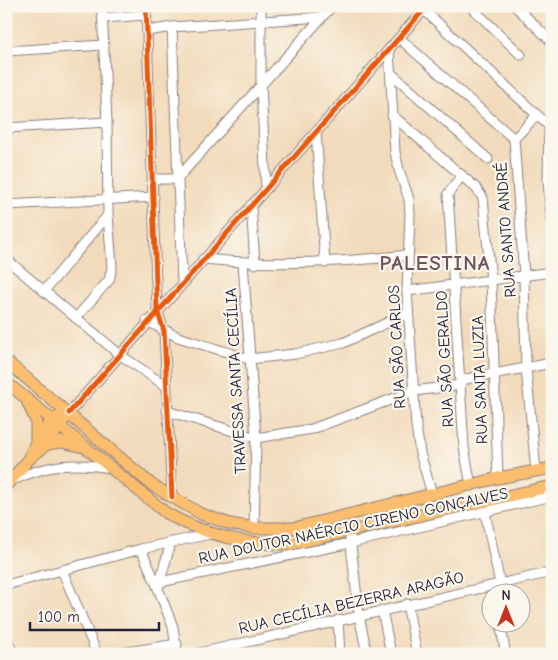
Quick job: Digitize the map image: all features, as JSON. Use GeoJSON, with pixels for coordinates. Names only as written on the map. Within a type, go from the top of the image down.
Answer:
{"type":"FeatureCollection","features":[{"type":"Feature","properties":{"kind":"main road"},"geometry":{"type":"LineString","coordinates":[[9,367],[68,413],[152,484],[201,514],[230,524],[254,528],[294,528],[498,478],[552,468]]}},
{"type":"Feature","properties":{"kind":"main road"},"geometry":{"type":"LineString","coordinates":[[6,382],[89,448],[166,513],[186,525],[236,541],[265,545],[350,538],[552,486]]}},
{"type":"Feature","properties":{"kind":"main road"},"geometry":{"type":"LineString","coordinates":[[24,395],[36,421],[41,443]]}},
{"type":"Feature","properties":{"kind":"main road"},"geometry":{"type":"LineString","coordinates":[[8,483],[57,423],[68,413]]}},
{"type":"Feature","properties":{"kind":"main road"},"geometry":{"type":"LineString","coordinates":[[41,443],[62,442],[89,448]]}},
{"type":"Feature","properties":{"kind":"street"},"geometry":{"type":"LineString","coordinates":[[76,318],[104,287],[111,273],[102,6]]}},
{"type":"Feature","properties":{"kind":"street"},"geometry":{"type":"LineString","coordinates":[[261,6],[261,84],[266,188]]}},
{"type":"Feature","properties":{"kind":"street"},"geometry":{"type":"LineString","coordinates":[[154,179],[177,179],[332,6]]}},
{"type":"Feature","properties":{"kind":"street"},"geometry":{"type":"LineString","coordinates":[[470,6],[521,55]]}},
{"type":"Feature","properties":{"kind":"street"},"geometry":{"type":"LineString","coordinates":[[515,6],[552,42]]}},
{"type":"Feature","properties":{"kind":"street"},"geometry":{"type":"LineString","coordinates":[[68,413],[425,7],[550,126],[552,228]]}},
{"type":"Feature","properties":{"kind":"street"},"geometry":{"type":"LineString","coordinates":[[103,18],[146,10],[154,179],[157,310],[164,331],[172,497]]}},
{"type":"Feature","properties":{"kind":"street"},"geometry":{"type":"LineString","coordinates":[[147,31],[172,27],[322,17]]}},
{"type":"Feature","properties":{"kind":"street"},"geometry":{"type":"LineString","coordinates":[[172,27],[182,282]]}},
{"type":"Feature","properties":{"kind":"street","name":"RUA SANTO ANDRÉ"},"geometry":{"type":"LineString","coordinates":[[399,38],[514,140],[524,275],[526,368],[536,471]]}},
{"type":"Feature","properties":{"kind":"street"},"geometry":{"type":"LineString","coordinates":[[6,51],[104,45]]}},
{"type":"Feature","properties":{"kind":"street","name":"RUA SÃO CARLOS"},"geometry":{"type":"LineString","coordinates":[[389,49],[392,115],[397,162],[409,199],[408,314],[417,439],[432,494]]}},
{"type":"Feature","properties":{"kind":"street"},"geometry":{"type":"LineString","coordinates":[[391,73],[488,159]]}},
{"type":"Feature","properties":{"kind":"street","name":"RUA SANTA LUZIA"},"geometry":{"type":"LineString","coordinates":[[392,115],[462,175],[476,188],[483,198],[491,280],[498,478]]}},
{"type":"Feature","properties":{"kind":"street"},"geometry":{"type":"LineString","coordinates":[[514,140],[537,115]]}},
{"type":"Feature","properties":{"kind":"street"},"geometry":{"type":"LineString","coordinates":[[6,128],[107,122]]}},
{"type":"Feature","properties":{"kind":"street"},"geometry":{"type":"LineString","coordinates":[[316,131],[324,263]]}},
{"type":"Feature","properties":{"kind":"street","name":"RUA SÃO GERALDO"},"geometry":{"type":"LineString","coordinates":[[462,175],[448,194],[464,447],[471,486]]}},
{"type":"Feature","properties":{"kind":"street"},"geometry":{"type":"LineString","coordinates":[[6,205],[109,201],[154,197]]}},
{"type":"Feature","properties":{"kind":"street"},"geometry":{"type":"LineString","coordinates":[[250,205],[255,264]]}},
{"type":"Feature","properties":{"kind":"street"},"geometry":{"type":"LineString","coordinates":[[44,291],[108,215]]}},
{"type":"Feature","properties":{"kind":"street"},"geometry":{"type":"LineString","coordinates":[[203,259],[255,264],[324,263],[408,255]]}},
{"type":"Feature","properties":{"kind":"street"},"geometry":{"type":"LineString","coordinates":[[6,259],[119,354],[166,386]]}},
{"type":"Feature","properties":{"kind":"street","name":"TRAVESSA SANTA CECÍLIA"},"geometry":{"type":"LineString","coordinates":[[243,263],[256,438],[254,528]]}},
{"type":"Feature","properties":{"kind":"street"},"geometry":{"type":"LineString","coordinates":[[408,291],[552,272]]}},
{"type":"Feature","properties":{"kind":"street"},"geometry":{"type":"LineString","coordinates":[[147,322],[164,331],[249,359],[295,354],[343,343],[408,314]]}},
{"type":"Feature","properties":{"kind":"street"},"geometry":{"type":"LineString","coordinates":[[167,411],[256,438],[312,429],[414,391],[552,363]]}},
{"type":"Feature","properties":{"kind":"street"},"geometry":{"type":"LineString","coordinates":[[8,483],[40,469],[66,464],[112,468]]}},
{"type":"Feature","properties":{"kind":"street","name":"RUA DOUTOR NAÉRCIO CIRENO GONÇALVES"},"geometry":{"type":"LineString","coordinates":[[159,585],[350,538],[485,512],[552,496]]}},
{"type":"Feature","properties":{"kind":"street"},"geometry":{"type":"LineString","coordinates":[[485,512],[494,582]]}},
{"type":"Feature","properties":{"kind":"street","name":"RUA DOUTOR NAÉRCIO CIRENO GONÇALVES"},"geometry":{"type":"LineString","coordinates":[[6,584],[141,549],[210,534]]}},
{"type":"Feature","properties":{"kind":"street"},"geometry":{"type":"LineString","coordinates":[[350,538],[359,615],[367,654]]}},
{"type":"Feature","properties":{"kind":"street"},"geometry":{"type":"LineString","coordinates":[[159,585],[171,542]]}},
{"type":"Feature","properties":{"kind":"street"},"geometry":{"type":"LineString","coordinates":[[141,549],[159,585],[177,644],[178,654]]}},
{"type":"Feature","properties":{"kind":"street"},"geometry":{"type":"LineString","coordinates":[[62,570],[97,654]]}},
{"type":"Feature","properties":{"kind":"street","name":"RUA CECÍLIA BEZERRA ARAGÃO"},"geometry":{"type":"LineString","coordinates":[[513,582],[543,574]]}},
{"type":"Feature","properties":{"kind":"street","name":"RUA CECÍLIA BEZERRA ARAGÃO"},"geometry":{"type":"LineString","coordinates":[[196,654],[407,604],[480,590]]}},
{"type":"Feature","properties":{"kind":"street"},"geometry":{"type":"LineString","coordinates":[[407,604],[417,654]]}},
{"type":"Feature","properties":{"kind":"street"},"geometry":{"type":"LineString","coordinates":[[382,610],[391,654]]}},
{"type":"Feature","properties":{"kind":"street"},"geometry":{"type":"LineString","coordinates":[[338,620],[340,654]]}},
{"type":"Feature","properties":{"kind":"street"},"geometry":{"type":"LineString","coordinates":[[502,632],[505,650]]}},
{"type":"Feature","properties":{"kind":"street"},"geometry":{"type":"LineString","coordinates":[[6,636],[10,652]]}},
{"type":"Feature","properties":{"kind":"street"},"geometry":{"type":"LineString","coordinates":[[115,654],[177,644]]}},
{"type":"Feature","properties":{"kind":"cycle path"},"geometry":{"type":"LineString","coordinates":[[146,6],[157,310],[164,331],[172,497]]}},
{"type":"Feature","properties":{"kind":"cycle path"},"geometry":{"type":"LineString","coordinates":[[69,413],[427,6]]}},
{"type":"Feature","properties":{"kind":"district","name":"PALESTINA"},"geometry":{"type":"Point","coordinates":[435,263]}}]}
